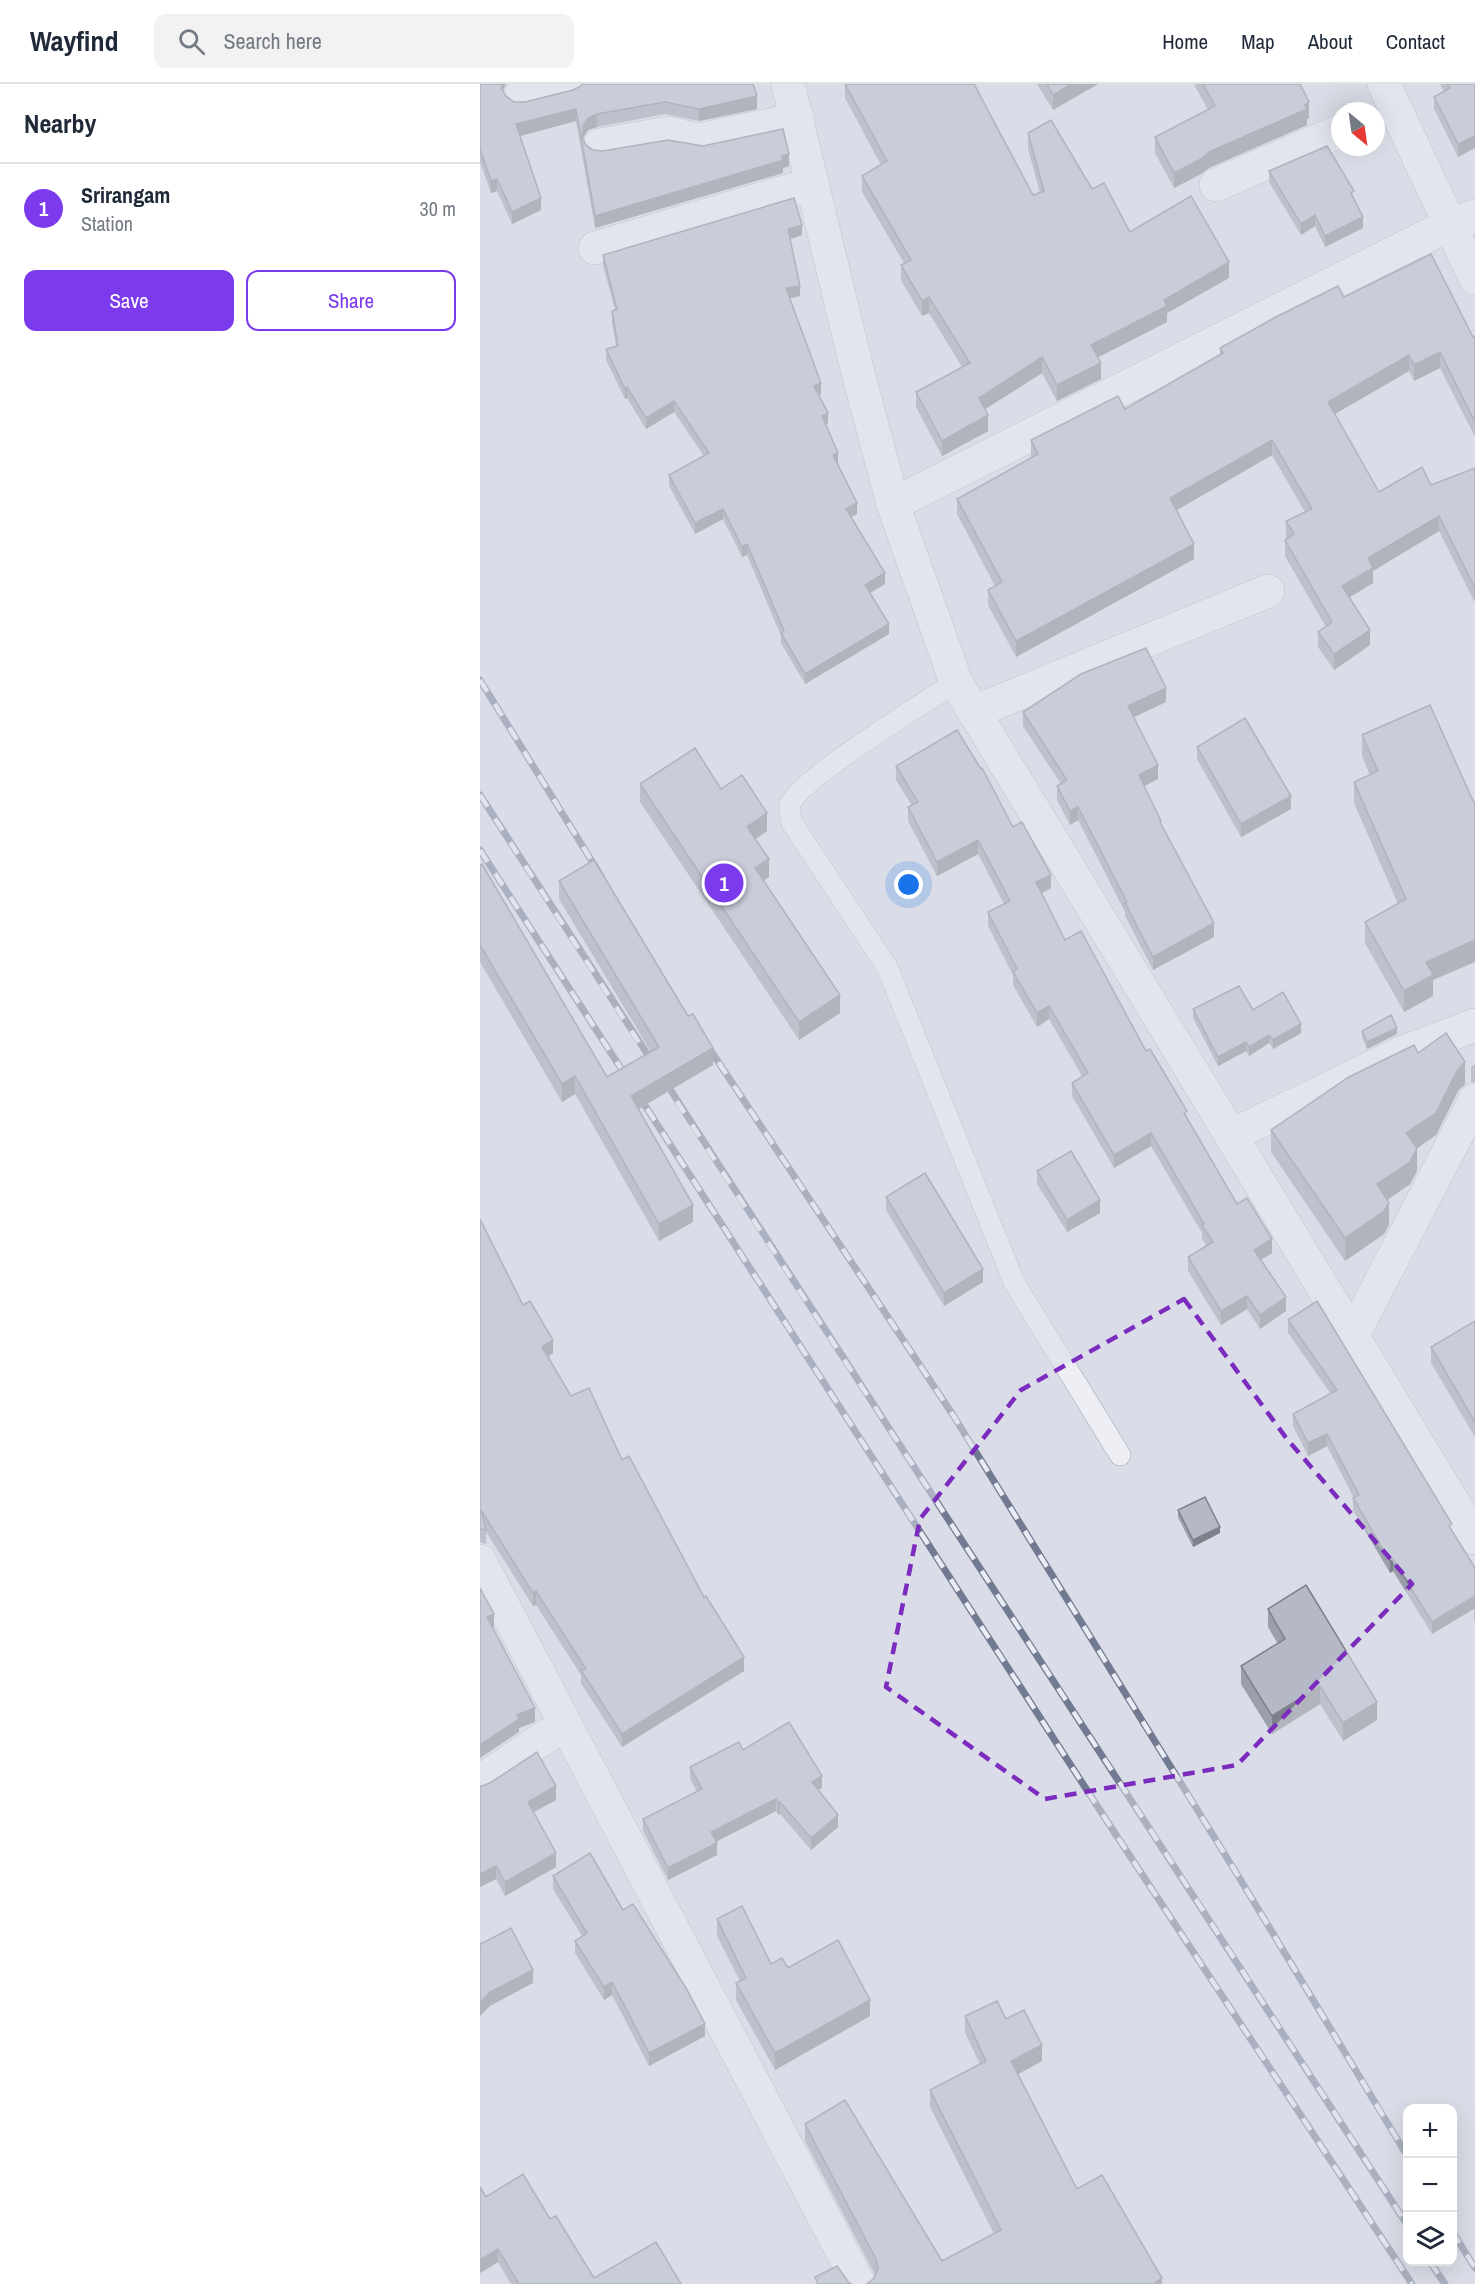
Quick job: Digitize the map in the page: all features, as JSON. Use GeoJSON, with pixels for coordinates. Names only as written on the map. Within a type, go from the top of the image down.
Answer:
{"type":"FeatureCollection","features":[{"type":"Feature","properties":{"kind":"street"},"geometry":{"type":"LineString","coordinates":[[520,96],[568,84]]}},
{"type":"Feature","properties":{"kind":"street"},"geometry":{"type":"LineString","coordinates":[[788,84],[892,504],[956,682],[1475,1538]]}},
{"type":"Feature","properties":{"kind":"street"},"geometry":{"type":"LineString","coordinates":[[1385,102],[1462,220],[1475,278]]}},
{"type":"Feature","properties":{"kind":"street"},"geometry":{"type":"LineString","coordinates":[[600,145],[668,133],[699,140],[798,119]]}},
{"type":"Feature","properties":{"kind":"street"},"geometry":{"type":"LineString","coordinates":[[1216,185],[1331,135]]}},
{"type":"Feature","properties":{"kind":"street"},"geometry":{"type":"LineString","coordinates":[[595,248],[812,184]]}},
{"type":"Feature","properties":{"kind":"street"},"geometry":{"type":"LineString","coordinates":[[892,504],[1462,220]]}},
{"type":"Feature","properties":{"kind":"street"},"geometry":{"type":"LineString","coordinates":[[974,712],[1268,591]]}},
{"type":"Feature","properties":{"kind":"street"},"geometry":{"type":"LineString","coordinates":[[1232,1135],[1401,1053],[1475,1025]]}},
{"type":"Feature","properties":{"kind":"street"},"geometry":{"type":"LineString","coordinates":[[1353,1335],[1475,1100]]}},
{"type":"Feature","properties":{"kind":"street"},"geometry":{"type":"LineString","coordinates":[[480,1561],[859,2284]]}},
{"type":"Feature","properties":{"kind":"street"},"geometry":{"type":"LineString","coordinates":[[480,1781],[565,1724]]}},
{"type":"Feature","properties":{"kind":"lane"},"geometry":{"type":"LineString","coordinates":[[956,682],[858,746],[798,792],[790,806],[792,823],[887,967],[1015,1284],[1120,1455]]}},
{"type":"Feature","properties":{"kind":"highlighted area"},"geometry":{"type":"Polygon","coordinates":[[[1184,1299],[1287,1439],[1412,1584],[1237,1765],[1045,1799],[886,1687],[920,1519],[1021,1390],[1184,1299]]]}},
{"type":"Feature","properties":{"kind":"building"},"geometry":{"type":"Polygon","coordinates":[[[480,84],[502,84],[506,96],[514,102],[525,102],[573,90],[582,84],[753,84],[757,96],[699,109],[665,102],[597,114],[588,118],[583,126],[582,137],[586,145],[593,150],[603,151],[668,140],[703,146],[783,129],[789,154],[782,156],[783,160],[595,216],[576,109],[516,124],[541,198],[512,212],[497,179],[491,181],[480,149],[480,84]]]}},
{"type":"Feature","properties":{"kind":"building"},"geometry":{"type":"Polygon","coordinates":[[[845,84],[974,84],[1033,195],[1044,191],[1028,133],[1051,120],[1092,189],[1104,183],[1130,232],[1191,196],[1229,262],[1164,300],[1167,306],[1091,345],[1101,363],[1057,385],[1042,357],[979,398],[988,415],[942,441],[916,392],[970,363],[929,297],[922,301],[901,265],[911,260],[862,176],[887,161],[845,84]]]}},
{"type":"Feature","properties":{"kind":"building"},"geometry":{"type":"Polygon","coordinates":[[[1047,84],[1071,84],[1053,95],[1047,84]]]}},
{"type":"Feature","properties":{"kind":"building"},"geometry":{"type":"Polygon","coordinates":[[[1203,84],[1300,84],[1309,102],[1305,105],[1307,109],[1209,152],[1201,159],[1174,173],[1155,137],[1215,106],[1203,84]]]}},
{"type":"Feature","properties":{"kind":"building"},"geometry":{"type":"Polygon","coordinates":[[[1447,84],[1475,84],[1475,136],[1458,144],[1434,97],[1450,88],[1447,84]]]}},
{"type":"Feature","properties":{"kind":"building"},"geometry":{"type":"Polygon","coordinates":[[[1327,146],[1354,191],[1351,193],[1363,217],[1325,236],[1315,215],[1301,224],[1269,171],[1327,146]]]}},
{"type":"Feature","properties":{"kind":"building"},"geometry":{"type":"Polygon","coordinates":[[[794,198],[802,225],[788,229],[800,286],[786,288],[821,383],[814,386],[828,413],[822,416],[838,453],[833,455],[857,503],[846,509],[885,573],[865,585],[889,624],[805,674],[781,633],[784,631],[747,544],[742,547],[723,509],[695,523],[669,475],[709,453],[674,401],[646,418],[627,387],[625,389],[606,349],[618,346],[612,311],[617,309],[603,255],[794,198]]]}},
{"type":"Feature","properties":{"kind":"building"},"geometry":{"type":"Polygon","coordinates":[[[1431,254],[1473,337],[1475,336],[1475,422],[1440,352],[1414,365],[1409,355],[1328,402],[1379,492],[1422,467],[1431,485],[1475,468],[1474,586],[1439,516],[1368,558],[1373,568],[1342,586],[1370,630],[1334,654],[1318,632],[1332,622],[1285,540],[1294,534],[1286,521],[1312,509],[1272,440],[1170,498],[1194,544],[1016,641],[988,590],[1002,582],[957,499],[1038,454],[1031,440],[1118,396],[1125,409],[1223,353],[1220,348],[1274,318],[1338,286],[1344,297],[1431,254]]]}},
{"type":"Feature","properties":{"kind":"building"},"geometry":{"type":"Polygon","coordinates":[[[1146,648],[1166,688],[1128,706],[1158,765],[1139,775],[1160,822],[1214,923],[1153,957],[1078,807],[1070,811],[1057,786],[1067,780],[1023,712],[1081,674],[1146,648]]]}},
{"type":"Feature","properties":{"kind":"building"},"geometry":{"type":"Polygon","coordinates":[[[1430,705],[1475,805],[1475,940],[1426,962],[1433,975],[1404,991],[1365,922],[1406,899],[1354,782],[1378,771],[1362,735],[1430,705]]]}},
{"type":"Feature","properties":{"kind":"building"},"geometry":{"type":"Polygon","coordinates":[[[1245,718],[1291,796],[1241,824],[1197,747],[1245,718]]]}},
{"type":"Feature","properties":{"kind":"building"},"geometry":{"type":"Polygon","coordinates":[[[957,730],[982,768],[1013,827],[1022,822],[1051,875],[1036,882],[1065,940],[1081,931],[1146,1051],[1150,1049],[1187,1111],[1184,1113],[1237,1204],[1247,1198],[1272,1239],[1254,1250],[1286,1297],[1260,1315],[1247,1296],[1221,1311],[1188,1257],[1213,1242],[1151,1133],[1114,1155],[1072,1083],[1088,1073],[1049,1006],[1037,1013],[1013,972],[1017,969],[988,912],[1010,901],[978,840],[937,862],[908,807],[918,802],[896,766],[957,730]]]}},
{"type":"Feature","properties":{"kind":"building"},"geometry":{"type":"Polygon","coordinates":[[[695,748],[721,789],[742,775],[767,813],[747,827],[769,859],[755,868],[840,995],[799,1022],[640,784],[695,748]]]}},
{"type":"Feature","properties":{"kind":"building"},"geometry":{"type":"Polygon","coordinates":[[[594,860],[688,1016],[693,1014],[713,1048],[631,1096],[693,1205],[659,1224],[575,1076],[562,1084],[480,945],[480,865],[482,864],[607,1077],[659,1047],[559,881],[594,860]]]}},
{"type":"Feature","properties":{"kind":"building"},"geometry":{"type":"Polygon","coordinates":[[[1239,986],[1253,1010],[1283,992],[1301,1024],[1273,1040],[1269,1035],[1249,1047],[1246,1042],[1218,1057],[1193,1009],[1239,986]]]}},
{"type":"Feature","properties":{"kind":"building"},"geometry":{"type":"Polygon","coordinates":[[[1391,1015],[1397,1028],[1367,1042],[1362,1031],[1391,1015]]]}},
{"type":"Feature","properties":{"kind":"building"},"geometry":{"type":"Polygon","coordinates":[[[1446,1033],[1465,1062],[1458,1069],[1436,1113],[1406,1133],[1417,1148],[1410,1162],[1377,1184],[1389,1203],[1384,1211],[1345,1238],[1271,1130],[1349,1077],[1414,1045],[1418,1053],[1446,1033]]]}},
{"type":"Feature","properties":{"kind":"building"},"geometry":{"type":"Polygon","coordinates":[[[1071,1151],[1100,1200],[1067,1220],[1037,1171],[1071,1151]]]}},
{"type":"Feature","properties":{"kind":"building"},"geometry":{"type":"Polygon","coordinates":[[[925,1173],[983,1269],[944,1293],[886,1197],[925,1173]]]}},
{"type":"Feature","properties":{"kind":"building"},"geometry":{"type":"Polygon","coordinates":[[[480,1219],[523,1305],[530,1301],[553,1340],[542,1347],[571,1396],[589,1388],[622,1460],[629,1456],[704,1597],[706,1596],[744,1657],[622,1734],[581,1670],[586,1669],[536,1591],[533,1593],[481,1510],[486,1530],[480,1529],[480,1219]]]}},
{"type":"Feature","properties":{"kind":"building"},"geometry":{"type":"Polygon","coordinates":[[[1317,1301],[1452,1524],[1449,1526],[1475,1568],[1475,1596],[1432,1622],[1393,1559],[1390,1561],[1353,1498],[1359,1495],[1327,1434],[1308,1443],[1293,1414],[1337,1390],[1288,1320],[1317,1301]]]}},
{"type":"Feature","properties":{"kind":"building"},"geometry":{"type":"Polygon","coordinates":[[[1475,1321],[1475,1422],[1431,1347],[1475,1321]]]}},
{"type":"Feature","properties":{"kind":"building"},"geometry":{"type":"Polygon","coordinates":[[[1205,1497],[1220,1527],[1193,1540],[1178,1510],[1205,1497]]]}},
{"type":"Feature","properties":{"kind":"building"},"geometry":{"type":"Polygon","coordinates":[[[1306,1585],[1377,1702],[1343,1723],[1320,1686],[1272,1716],[1241,1666],[1285,1639],[1268,1609],[1306,1585]]]}},
{"type":"Feature","properties":{"kind":"building"},"geometry":{"type":"Polygon","coordinates":[[[480,1588],[494,1614],[487,1617],[535,1708],[517,1715],[519,1719],[480,1745],[480,1588]]]}},
{"type":"Feature","properties":{"kind":"building"},"geometry":{"type":"Polygon","coordinates":[[[789,1722],[822,1776],[812,1782],[838,1815],[811,1838],[776,1799],[711,1832],[717,1843],[668,1868],[643,1819],[702,1789],[690,1767],[739,1742],[743,1750],[789,1722]]]}},
{"type":"Feature","properties":{"kind":"building"},"geometry":{"type":"Polygon","coordinates":[[[537,1752],[556,1786],[528,1802],[556,1853],[505,1882],[496,1866],[480,1874],[480,1786],[490,1783],[537,1752]]]}},
{"type":"Feature","properties":{"kind":"building"},"geometry":{"type":"Polygon","coordinates":[[[590,1853],[623,1910],[633,1904],[686,1988],[705,2024],[649,2053],[612,1982],[604,1987],[575,1941],[587,1933],[553,1876],[590,1853]]]}},
{"type":"Feature","properties":{"kind":"building"},"geometry":{"type":"Polygon","coordinates":[[[742,1906],[771,1964],[782,1958],[788,1968],[838,1940],[870,2000],[775,2053],[736,1983],[746,1978],[717,1919],[742,1906]]]}},
{"type":"Feature","properties":{"kind":"building"},"geometry":{"type":"Polygon","coordinates":[[[511,1928],[533,1970],[490,1992],[480,2003],[480,1942],[481,1944],[511,1928]]]}},
{"type":"Feature","properties":{"kind":"building"},"geometry":{"type":"Polygon","coordinates":[[[997,2001],[1006,2019],[1024,2010],[1042,2045],[1011,2061],[1077,2189],[1102,2175],[1162,2278],[1153,2284],[867,2284],[874,2278],[878,2269],[876,2259],[805,2124],[845,2100],[942,2261],[1001,2230],[930,2090],[986,2061],[965,2016],[997,2001]]]}},
{"type":"Feature","properties":{"kind":"building"},"geometry":{"type":"Polygon","coordinates":[[[523,2174],[550,2219],[556,2216],[594,2278],[656,2242],[681,2284],[519,2284],[498,2249],[480,2260],[480,2187],[486,2197],[523,2174]]]}},
{"type":"Feature","properties":{"kind":"building"},"geometry":{"type":"Polygon","coordinates":[[[837,2266],[852,2284],[818,2284],[815,2277],[837,2266]]]}},
{"type":"Feature","properties":{"kind":"railway"},"geometry":{"type":"LineString","coordinates":[[480,680],[601,876]]}},
{"type":"Feature","properties":{"kind":"railway"},"geometry":{"type":"LineString","coordinates":[[480,795],[1403,2218]]}},
{"type":"Feature","properties":{"kind":"railway"},"geometry":{"type":"LineString","coordinates":[[480,850],[1103,1815],[1412,2284]]}},
{"type":"Feature","properties":{"kind":"railway"},"geometry":{"type":"LineString","coordinates":[[703,1039],[953,1415],[1237,1874],[1403,2149]]}},
{"type":"Feature","properties":{"kind":"railway"},"geometry":{"type":"LineString","coordinates":[[1457,2239],[1475,2268]]}},
{"type":"Feature","properties":{"kind":"railway"},"geometry":{"type":"LineString","coordinates":[[1433,2266],[1445,2284]]}},
{"type":"Feature","properties":{"kind":"place","name":"Srirangam"},"geometry":{"type":"Point","coordinates":[724,883]}}]}
